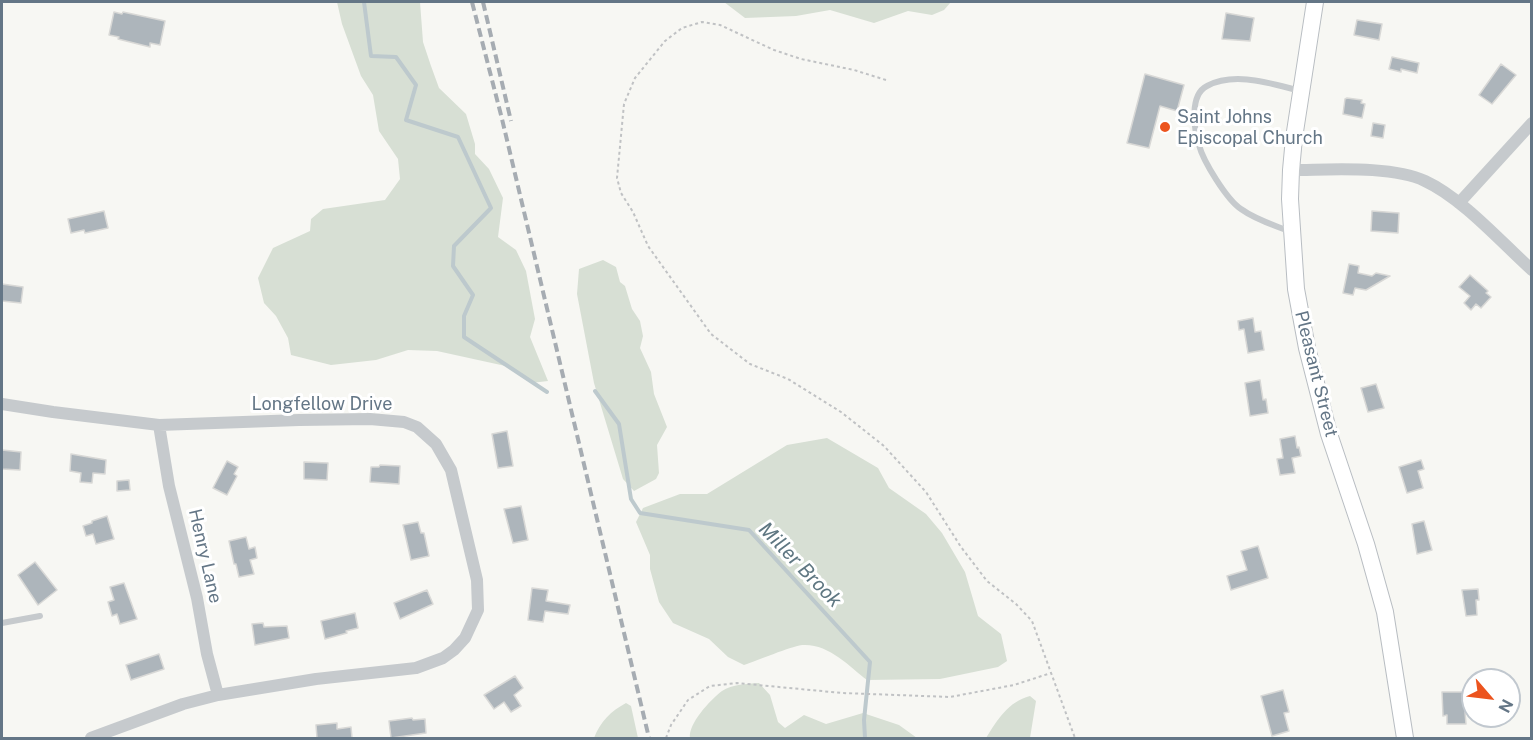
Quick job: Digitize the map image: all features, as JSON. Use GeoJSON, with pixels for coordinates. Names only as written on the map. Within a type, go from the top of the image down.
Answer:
{"type":"FeatureCollection","features":[{"type":"Feature","properties":{"kind":"street","name":"Pleasant Street"},"geometry":{"type":"LineString","coordinates":[[1315,2],[1294,138],[1290,198],[1296,289],[1307,348],[1329,434],[1385,612],[1405,738]]}},
{"type":"Feature","properties":{"kind":"street"},"geometry":{"type":"LineString","coordinates":[[1459,203],[1532,123]]}},
{"type":"Feature","properties":{"kind":"street"},"geometry":{"type":"LineString","coordinates":[[1292,170],[1401,173],[1425,181],[1459,203],[1532,270]]}},
{"type":"Feature","properties":{"kind":"street","name":"Longfellow Drive"},"geometry":{"type":"LineString","coordinates":[[2,404],[159,425],[370,419],[404,422],[417,427],[436,444],[451,470],[473,557],[477,580],[478,610],[465,638],[454,650],[443,658],[416,668],[316,679],[218,695],[183,704],[91,738]]}},
{"type":"Feature","properties":{"kind":"street","name":"Henry Lane"},"geometry":{"type":"LineString","coordinates":[[159,425],[169,486],[218,695]]}},
{"type":"Feature","properties":{"kind":"lane"},"geometry":{"type":"LineString","coordinates":[[1292,233],[1239,208],[1219,184],[1198,145],[1194,105],[1199,92],[1206,86],[1225,80],[1253,81],[1301,91]]}},
{"type":"Feature","properties":{"kind":"lane"},"geometry":{"type":"LineString","coordinates":[[2,623],[40,616]]}},
{"type":"Feature","properties":{"kind":"path"},"geometry":{"type":"LineString","coordinates":[[886,80],[854,70],[801,59],[774,50],[720,25],[702,22],[682,28],[665,41],[636,78],[624,104],[617,178],[621,193],[633,212],[648,246],[711,334],[750,364],[788,379],[841,412],[884,446],[926,492],[961,547],[987,581],[1016,604],[1032,621],[1075,738]]}},
{"type":"Feature","properties":{"kind":"path"},"geometry":{"type":"LineString","coordinates":[[666,738],[671,725],[688,700],[710,686],[737,683],[842,693],[950,697],[1014,685],[1051,673]]}},
{"type":"Feature","properties":{"kind":"shaded area"},"geometry":{"type":"Polygon","coordinates":[[[337,2],[420,2],[423,42],[439,88],[466,114],[475,144],[475,154],[489,169],[503,198],[498,237],[516,250],[526,271],[535,319],[530,337],[548,381],[531,383],[510,367],[437,351],[408,350],[376,360],[331,365],[291,355],[288,338],[276,316],[264,303],[258,278],[273,248],[310,231],[311,219],[323,209],[385,200],[400,179],[398,159],[379,131],[373,95],[361,76],[342,24],[337,2]]]}},
{"type":"Feature","properties":{"kind":"shaded area"},"geometry":{"type":"Polygon","coordinates":[[[724,2],[951,2],[944,10],[932,15],[908,11],[874,23],[830,10],[796,16],[745,18],[724,2]]]}},
{"type":"Feature","properties":{"kind":"shaded area"},"geometry":{"type":"Polygon","coordinates":[[[603,260],[616,267],[632,309],[640,321],[643,336],[640,348],[651,372],[654,394],[667,427],[657,445],[659,473],[656,479],[634,491],[623,479],[594,383],[577,294],[579,269],[603,260]]]}},
{"type":"Feature","properties":{"kind":"shaded area"},"geometry":{"type":"Polygon","coordinates":[[[827,438],[878,468],[889,488],[926,514],[942,533],[965,572],[978,616],[1001,634],[1007,661],[998,667],[940,679],[867,680],[838,656],[812,645],[796,646],[744,665],[728,657],[709,639],[673,623],[659,602],[650,569],[650,555],[636,522],[643,508],[680,494],[707,494],[787,445],[827,438]]]}},
{"type":"Feature","properties":{"kind":"shaded area"},"geometry":{"type":"Polygon","coordinates":[[[759,683],[770,695],[778,722],[785,728],[804,715],[826,724],[863,713],[899,725],[917,738],[690,738],[690,732],[696,719],[722,691],[735,686],[759,683]]]}},
{"type":"Feature","properties":{"kind":"shaded area"},"geometry":{"type":"Polygon","coordinates":[[[1030,696],[1036,701],[1030,738],[986,738],[999,718],[1016,702],[1030,696]]]}},
{"type":"Feature","properties":{"kind":"shaded area"},"geometry":{"type":"Polygon","coordinates":[[[626,703],[631,706],[638,738],[594,738],[599,727],[607,718],[626,703]]]}},
{"type":"Feature","properties":{"kind":"building"},"geometry":{"type":"Polygon","coordinates":[[[114,12],[165,21],[160,45],[150,43],[150,47],[109,35],[114,12]]]}},
{"type":"Feature","properties":{"kind":"building"},"geometry":{"type":"Polygon","coordinates":[[[1226,13],[1254,18],[1250,41],[1222,39],[1226,13]]]}},
{"type":"Feature","properties":{"kind":"building"},"geometry":{"type":"Polygon","coordinates":[[[1357,20],[1382,24],[1379,40],[1354,35],[1357,20]]]}},
{"type":"Feature","properties":{"kind":"building"},"geometry":{"type":"Polygon","coordinates":[[[1392,57],[1419,63],[1417,73],[1389,69],[1392,57]]]}},
{"type":"Feature","properties":{"kind":"building"},"geometry":{"type":"Polygon","coordinates":[[[1501,64],[1516,75],[1492,104],[1479,95],[1501,64]]]}},
{"type":"Feature","properties":{"kind":"building"},"geometry":{"type":"Polygon","coordinates":[[[1145,74],[1184,85],[1177,111],[1160,106],[1149,148],[1127,143],[1145,74]]]}},
{"type":"Feature","properties":{"kind":"building"},"geometry":{"type":"Polygon","coordinates":[[[1347,98],[1362,100],[1361,103],[1365,104],[1362,118],[1343,114],[1347,98]]]}},
{"type":"Feature","properties":{"kind":"building"},"geometry":{"type":"Polygon","coordinates":[[[1373,123],[1385,125],[1383,138],[1371,136],[1373,123]]]}},
{"type":"Feature","properties":{"kind":"building"},"geometry":{"type":"Polygon","coordinates":[[[104,211],[108,228],[85,233],[84,230],[71,233],[68,219],[104,211]]]}},
{"type":"Feature","properties":{"kind":"building"},"geometry":{"type":"Polygon","coordinates":[[[1372,211],[1399,213],[1398,233],[1371,231],[1372,211]]]}},
{"type":"Feature","properties":{"kind":"building"},"geometry":{"type":"Polygon","coordinates":[[[1349,264],[1359,266],[1358,273],[1390,276],[1366,290],[1355,288],[1353,295],[1343,293],[1349,264]]]}},
{"type":"Feature","properties":{"kind":"building"},"geometry":{"type":"Polygon","coordinates":[[[1470,275],[1488,291],[1486,293],[1491,297],[1481,308],[1476,304],[1471,310],[1464,303],[1470,296],[1459,287],[1470,275]]]}},
{"type":"Feature","properties":{"kind":"building"},"geometry":{"type":"Polygon","coordinates":[[[2,284],[23,287],[21,303],[2,301],[2,284]]]}},
{"type":"Feature","properties":{"kind":"building"},"geometry":{"type":"Polygon","coordinates":[[[1253,318],[1255,332],[1261,331],[1264,350],[1248,353],[1244,329],[1239,330],[1238,321],[1253,318]]]}},
{"type":"Feature","properties":{"kind":"building"},"geometry":{"type":"Polygon","coordinates":[[[1260,380],[1268,413],[1250,416],[1245,383],[1260,380]]]}},
{"type":"Feature","properties":{"kind":"building"},"geometry":{"type":"Polygon","coordinates":[[[1376,384],[1384,408],[1368,412],[1361,388],[1376,384]]]}},
{"type":"Feature","properties":{"kind":"building"},"geometry":{"type":"Polygon","coordinates":[[[507,431],[513,466],[498,468],[492,434],[507,431]]]}},
{"type":"Feature","properties":{"kind":"building"},"geometry":{"type":"Polygon","coordinates":[[[1295,436],[1301,456],[1292,458],[1295,473],[1280,475],[1277,459],[1283,458],[1280,439],[1295,436]]]}},
{"type":"Feature","properties":{"kind":"building"},"geometry":{"type":"Polygon","coordinates":[[[2,450],[21,452],[20,470],[2,469],[2,450]]]}},
{"type":"Feature","properties":{"kind":"building"},"geometry":{"type":"Polygon","coordinates":[[[71,454],[106,460],[105,474],[93,473],[92,483],[80,482],[81,473],[70,471],[71,454]]]}},
{"type":"Feature","properties":{"kind":"building"},"geometry":{"type":"Polygon","coordinates":[[[1421,460],[1424,469],[1418,471],[1423,488],[1407,493],[1399,467],[1421,460]]]}},
{"type":"Feature","properties":{"kind":"building"},"geometry":{"type":"Polygon","coordinates":[[[227,461],[238,467],[234,474],[237,476],[227,495],[213,488],[227,461]]]}},
{"type":"Feature","properties":{"kind":"building"},"geometry":{"type":"Polygon","coordinates":[[[304,462],[328,463],[327,480],[304,479],[304,462]]]}},
{"type":"Feature","properties":{"kind":"building"},"geometry":{"type":"Polygon","coordinates":[[[400,466],[399,484],[370,482],[371,467],[400,466]]]}},
{"type":"Feature","properties":{"kind":"building"},"geometry":{"type":"Polygon","coordinates":[[[129,480],[130,490],[117,491],[117,481],[129,480]]]}},
{"type":"Feature","properties":{"kind":"building"},"geometry":{"type":"Polygon","coordinates":[[[521,506],[528,540],[513,543],[504,509],[521,506]]]}},
{"type":"Feature","properties":{"kind":"building"},"geometry":{"type":"Polygon","coordinates":[[[107,516],[114,539],[96,544],[93,534],[86,536],[83,526],[107,516]]]}},
{"type":"Feature","properties":{"kind":"building"},"geometry":{"type":"Polygon","coordinates":[[[1424,521],[1432,550],[1417,554],[1412,524],[1424,521]]]}},
{"type":"Feature","properties":{"kind":"building"},"geometry":{"type":"Polygon","coordinates":[[[418,522],[421,533],[424,533],[429,556],[411,560],[403,525],[418,522]]]}},
{"type":"Feature","properties":{"kind":"building"},"geometry":{"type":"Polygon","coordinates":[[[246,537],[249,549],[255,547],[257,558],[250,560],[254,574],[239,577],[229,541],[246,537]]]}},
{"type":"Feature","properties":{"kind":"building"},"geometry":{"type":"Polygon","coordinates":[[[1258,546],[1268,578],[1231,590],[1227,576],[1247,570],[1241,551],[1258,546]]]}},
{"type":"Feature","properties":{"kind":"building"},"geometry":{"type":"Polygon","coordinates":[[[35,562],[57,590],[38,605],[18,575],[35,562]]]}},
{"type":"Feature","properties":{"kind":"building"},"geometry":{"type":"Polygon","coordinates":[[[124,583],[137,619],[120,624],[117,614],[112,616],[108,602],[114,600],[110,587],[124,583]]]}},
{"type":"Feature","properties":{"kind":"building"},"geometry":{"type":"Polygon","coordinates":[[[532,588],[548,590],[546,601],[570,605],[568,614],[545,611],[543,622],[528,620],[532,588]]]}},
{"type":"Feature","properties":{"kind":"building"},"geometry":{"type":"Polygon","coordinates":[[[1478,589],[1477,615],[1466,616],[1462,590],[1478,589]]]}},
{"type":"Feature","properties":{"kind":"building"},"geometry":{"type":"Polygon","coordinates":[[[427,590],[433,604],[400,619],[394,603],[427,590]]]}},
{"type":"Feature","properties":{"kind":"building"},"geometry":{"type":"Polygon","coordinates":[[[355,613],[358,628],[325,639],[321,621],[355,613]]]}},
{"type":"Feature","properties":{"kind":"building"},"geometry":{"type":"Polygon","coordinates":[[[263,623],[264,627],[287,626],[289,638],[255,645],[252,624],[263,623]]]}},
{"type":"Feature","properties":{"kind":"building"},"geometry":{"type":"Polygon","coordinates":[[[159,654],[164,669],[131,680],[126,665],[159,654]]]}},
{"type":"Feature","properties":{"kind":"building"},"geometry":{"type":"Polygon","coordinates":[[[515,676],[523,688],[514,695],[521,706],[511,712],[504,702],[494,709],[484,695],[515,676]]]}},
{"type":"Feature","properties":{"kind":"building"},"geometry":{"type":"Polygon","coordinates":[[[1283,690],[1289,712],[1284,713],[1289,731],[1272,736],[1261,696],[1283,690]]]}},
{"type":"Feature","properties":{"kind":"building"},"geometry":{"type":"Polygon","coordinates":[[[1442,692],[1461,692],[1461,724],[1447,724],[1447,715],[1443,716],[1442,692]]]}},
{"type":"Feature","properties":{"kind":"building"},"geometry":{"type":"Polygon","coordinates":[[[412,718],[413,720],[425,719],[426,733],[391,738],[389,721],[412,718]]]}},
{"type":"Feature","properties":{"kind":"building"},"geometry":{"type":"Polygon","coordinates":[[[337,723],[337,729],[351,727],[352,738],[317,738],[316,725],[337,723]]]}},
{"type":"Feature","properties":{"kind":"waterway","name":"Miller Brook"},"geometry":{"type":"LineString","coordinates":[[364,2],[371,56],[396,57],[416,85],[406,120],[458,137],[491,208],[454,246],[453,266],[473,295],[464,316],[464,337],[547,392]]}},
{"type":"Feature","properties":{"kind":"waterway","name":"Miller Brook"},"geometry":{"type":"LineString","coordinates":[[595,391],[619,424],[631,499],[640,513],[749,530],[870,662],[864,720],[865,738]]}},
{"type":"Feature","properties":{"kind":"railway"},"geometry":{"type":"LineString","coordinates":[[472,2],[502,119],[649,738]]}},
{"type":"Feature","properties":{"kind":"railway"},"geometry":{"type":"LineString","coordinates":[[483,2],[511,121]]}},
{"type":"Feature","properties":{"kind":"place","name":"Saint Johns Episcopal Church"},"geometry":{"type":"Point","coordinates":[1165,127]}}]}
